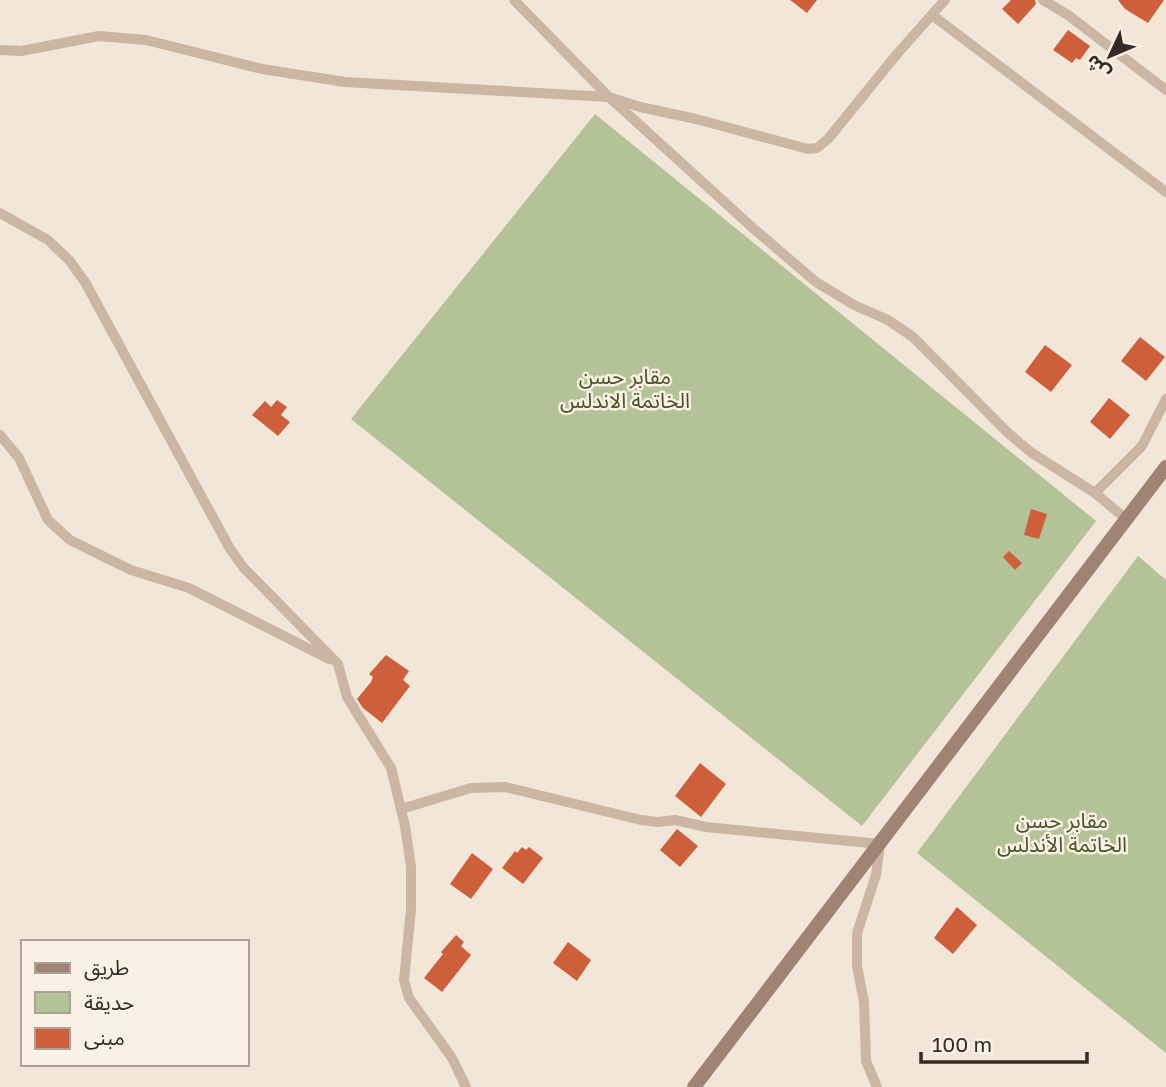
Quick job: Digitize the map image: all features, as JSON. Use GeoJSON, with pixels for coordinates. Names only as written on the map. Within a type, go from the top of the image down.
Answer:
{"type":"FeatureCollection","features":[{"type":"Feature","properties":{"kind":"street"},"geometry":{"type":"LineString","coordinates":[[514,0],[609,97],[816,282],[854,305],[888,320],[913,337],[1008,433],[1032,453],[1096,493],[1126,519]]}},
{"type":"Feature","properties":{"kind":"street"},"geometry":{"type":"LineString","coordinates":[[0,50],[21,51],[99,36],[146,40],[262,69],[345,82],[609,97],[808,149],[817,148],[828,139],[945,0]]}},
{"type":"Feature","properties":{"kind":"street"},"geometry":{"type":"LineString","coordinates":[[1043,0],[1068,15],[1166,90]]}},
{"type":"Feature","properties":{"kind":"street"},"geometry":{"type":"LineString","coordinates":[[932,15],[1166,192]]}},
{"type":"Feature","properties":{"kind":"street"},"geometry":{"type":"LineString","coordinates":[[0,213],[48,240],[69,260],[85,282],[229,547],[243,567],[338,664],[347,697],[391,768],[401,809],[411,867],[411,909],[404,980],[409,998],[452,1058],[466,1087]]}},
{"type":"Feature","properties":{"kind":"street"},"geometry":{"type":"LineString","coordinates":[[1096,493],[1142,446],[1166,399]]}},
{"type":"Feature","properties":{"kind":"street"},"geometry":{"type":"LineString","coordinates":[[0,436],[19,458],[48,520],[70,540],[131,570],[189,588],[338,664]]}},
{"type":"Feature","properties":{"kind":"street"},"geometry":{"type":"LineString","coordinates":[[694,1087],[1166,467]]}},
{"type":"Feature","properties":{"kind":"street"},"geometry":{"type":"LineString","coordinates":[[401,809],[471,788],[505,787],[641,820],[675,820],[706,827],[880,844]]}},
{"type":"Feature","properties":{"kind":"street"},"geometry":{"type":"LineString","coordinates":[[877,1087],[866,1061],[864,1002],[857,966],[856,933],[876,875],[880,844]]}},
{"type":"Feature","properties":{"kind":"green space","name":"مقابر حسن الخاتمة الاندلس"},"geometry":{"type":"Polygon","coordinates":[[[595,114],[1096,521],[862,826],[351,419],[595,114]]]}},
{"type":"Feature","properties":{"kind":"green space","name":"مقابر حسن الخاتمة الأندلس"},"geometry":{"type":"Polygon","coordinates":[[[1138,556],[1166,580],[1166,1053],[917,853],[1138,556]]]}},
{"type":"Feature","properties":{"kind":"building"},"geometry":{"type":"Polygon","coordinates":[[[790,0],[817,0],[807,13],[790,0]]]}},
{"type":"Feature","properties":{"kind":"building"},"geometry":{"type":"Polygon","coordinates":[[[1011,0],[1035,0],[1036,4],[1018,24],[1002,9],[1011,0]]]}},
{"type":"Feature","properties":{"kind":"building"},"geometry":{"type":"Polygon","coordinates":[[[1118,0],[1164,0],[1148,23],[1125,9],[1118,0]]]}},
{"type":"Feature","properties":{"kind":"building"},"geometry":{"type":"Polygon","coordinates":[[[1068,30],[1090,46],[1080,60],[1076,58],[1072,63],[1053,50],[1068,30]]]}},
{"type":"Feature","properties":{"kind":"building"},"geometry":{"type":"Polygon","coordinates":[[[1140,337],[1165,357],[1146,381],[1121,361],[1140,337]]]}},
{"type":"Feature","properties":{"kind":"building"},"geometry":{"type":"Polygon","coordinates":[[[1045,345],[1072,365],[1051,392],[1025,372],[1045,345]]]}},
{"type":"Feature","properties":{"kind":"building"},"geometry":{"type":"Polygon","coordinates":[[[1109,398],[1130,415],[1110,439],[1090,422],[1109,398]]]}},
{"type":"Feature","properties":{"kind":"building"},"geometry":{"type":"Polygon","coordinates":[[[277,400],[287,407],[281,415],[290,422],[278,436],[252,415],[265,401],[271,407],[277,400]]]}},
{"type":"Feature","properties":{"kind":"building"},"geometry":{"type":"Polygon","coordinates":[[[1031,509],[1047,514],[1039,539],[1024,535],[1031,509]]]}},
{"type":"Feature","properties":{"kind":"building"},"geometry":{"type":"Polygon","coordinates":[[[1009,551],[1022,563],[1015,570],[1003,557],[1009,551]]]}},
{"type":"Feature","properties":{"kind":"building"},"geometry":{"type":"Polygon","coordinates":[[[386,655],[409,671],[403,680],[410,686],[382,723],[363,708],[357,699],[371,682],[373,677],[369,674],[386,655]]]}},
{"type":"Feature","properties":{"kind":"building"},"geometry":{"type":"Polygon","coordinates":[[[700,763],[726,784],[701,817],[675,796],[700,763]]]}},
{"type":"Feature","properties":{"kind":"building"},"geometry":{"type":"Polygon","coordinates":[[[677,829],[698,846],[680,867],[660,850],[677,829]]]}},
{"type":"Feature","properties":{"kind":"building"},"geometry":{"type":"Polygon","coordinates":[[[522,847],[526,850],[529,847],[543,858],[523,884],[502,868],[515,851],[517,853],[522,847]]]}},
{"type":"Feature","properties":{"kind":"building"},"geometry":{"type":"Polygon","coordinates":[[[472,853],[493,869],[471,899],[450,884],[472,853]]]}},
{"type":"Feature","properties":{"kind":"building"},"geometry":{"type":"Polygon","coordinates":[[[957,907],[977,925],[953,954],[934,938],[957,907]]]}},
{"type":"Feature","properties":{"kind":"building"},"geometry":{"type":"Polygon","coordinates":[[[456,935],[464,942],[461,946],[471,955],[442,992],[424,978],[456,935]]]}},
{"type":"Feature","properties":{"kind":"building"},"geometry":{"type":"Polygon","coordinates":[[[568,942],[591,960],[577,981],[553,963],[568,942]]]}}]}
